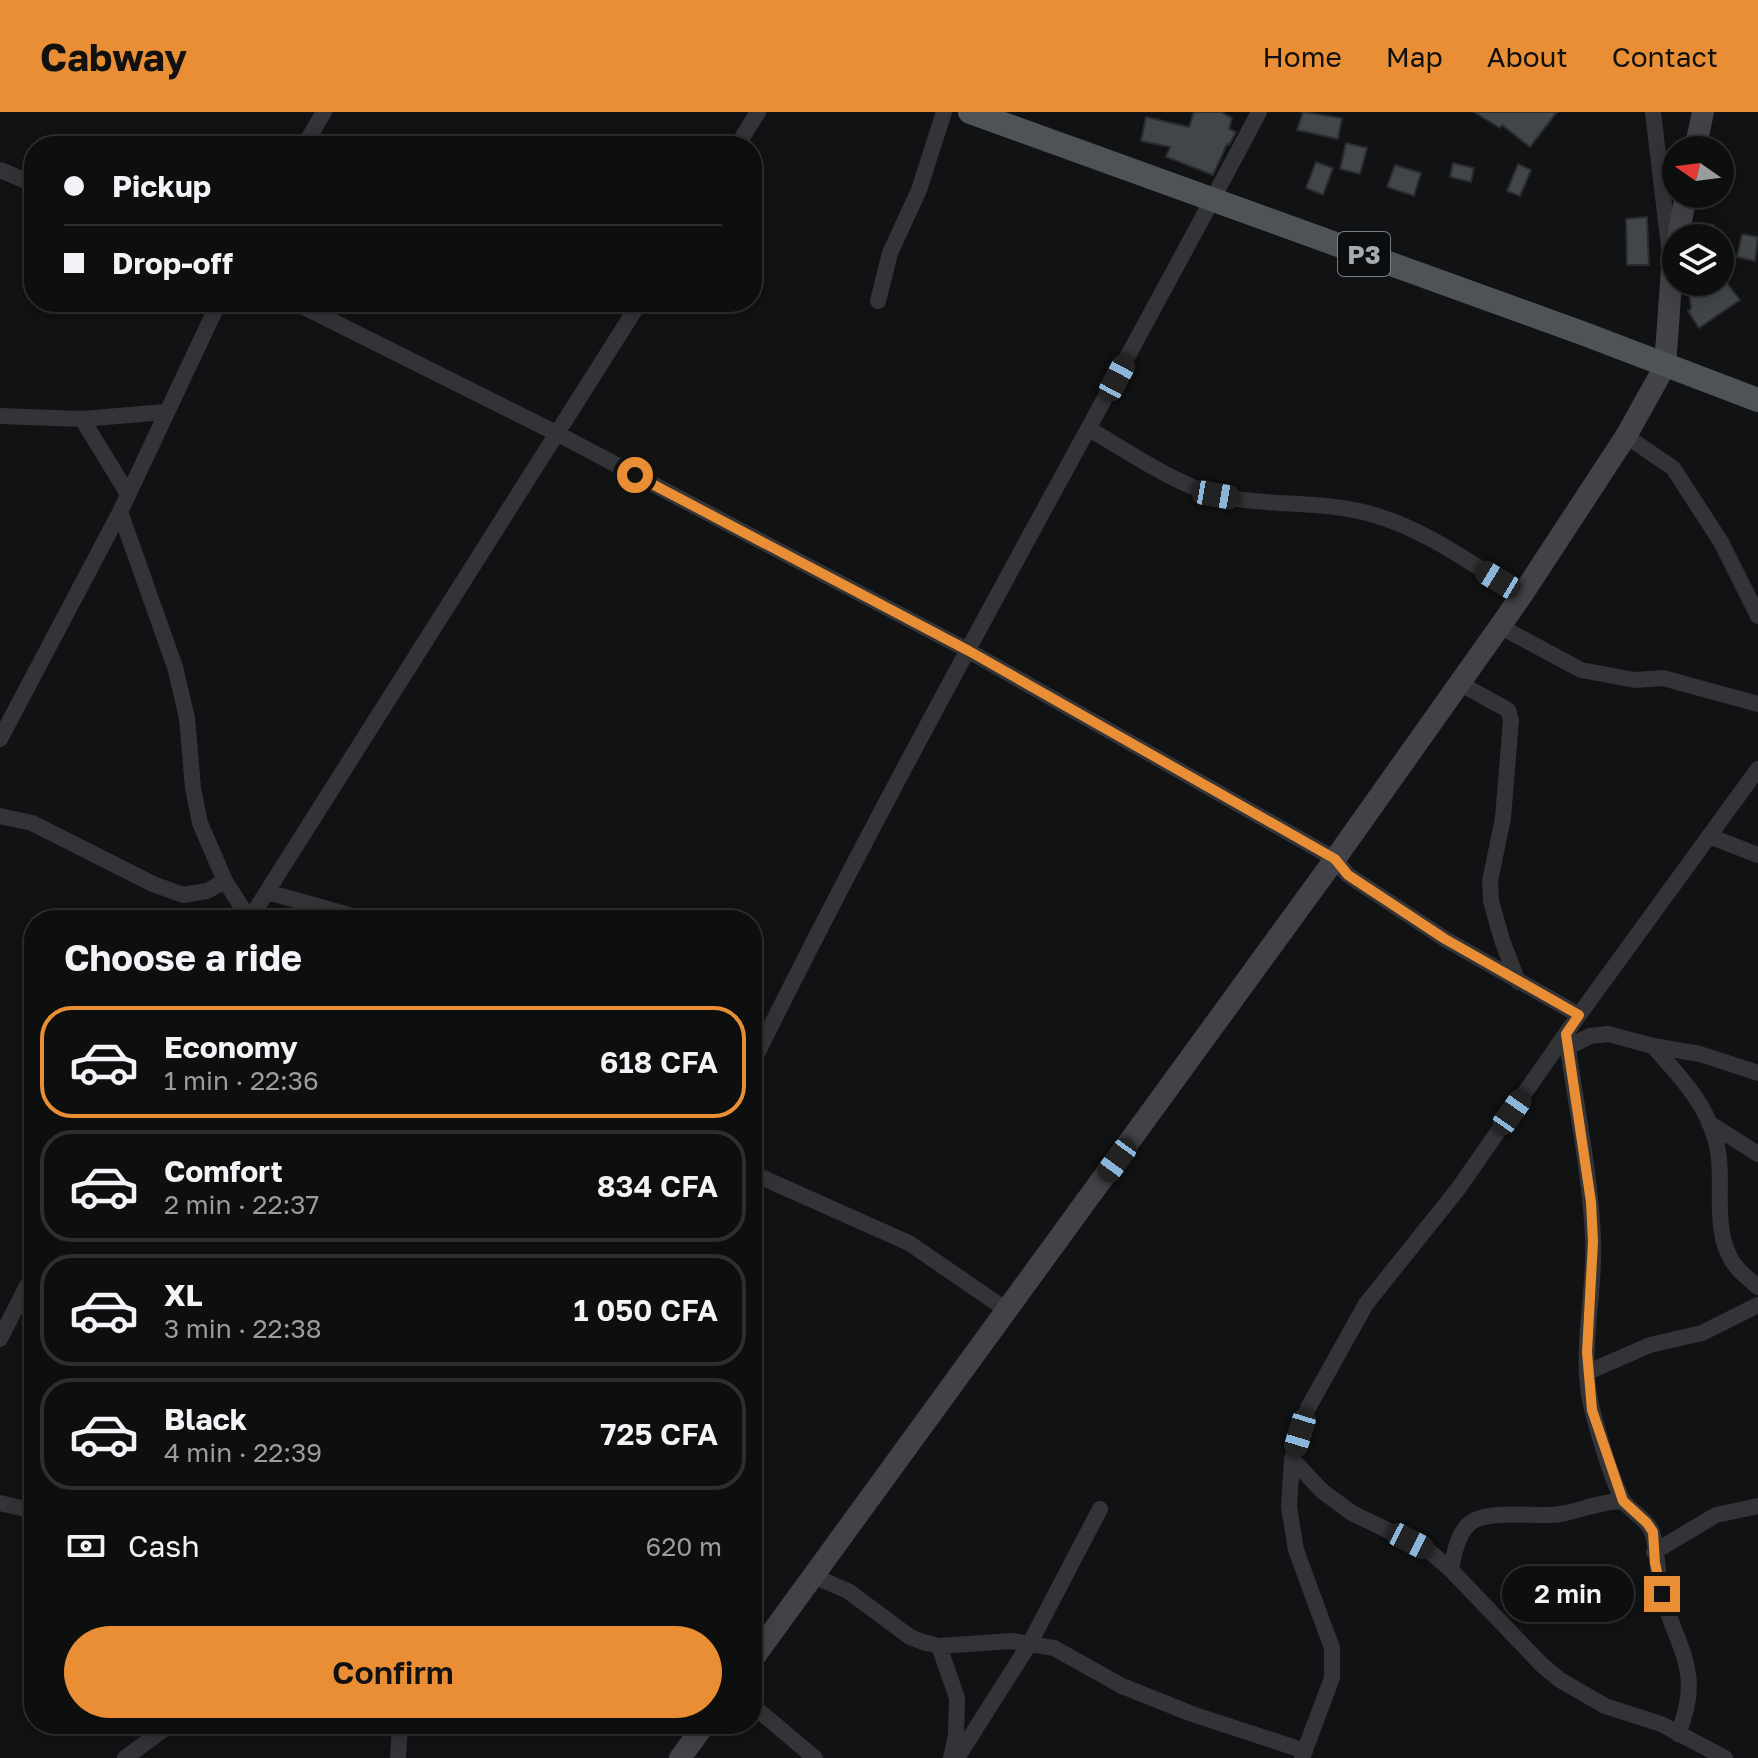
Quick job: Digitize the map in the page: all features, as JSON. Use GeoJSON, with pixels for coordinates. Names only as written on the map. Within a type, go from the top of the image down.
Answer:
{"type":"FeatureCollection","features":[{"type":"Feature","properties":{"kind":"main road","name":"P3"},"geometry":{"type":"LineString","coordinates":[[970,112],[1582,333],[1758,400]]}},
{"type":"Feature","properties":{"kind":"main road"},"geometry":{"type":"LineString","coordinates":[[1698,136],[1703,112]]}},
{"type":"Feature","properties":{"kind":"main road"},"geometry":{"type":"LineString","coordinates":[[762,1646],[1335,859],[1522,595],[1626,436],[1665,366],[1670,296]]}},
{"type":"Feature","properties":{"kind":"main road"},"geometry":{"type":"LineString","coordinates":[[680,1758],[698,1734]]}},
{"type":"Feature","properties":{"kind":"street"},"geometry":{"type":"LineString","coordinates":[[310,136],[324,112]]}},
{"type":"Feature","properties":{"kind":"street"},"geometry":{"type":"LineString","coordinates":[[743,136],[758,112]]}},
{"type":"Feature","properties":{"kind":"street"},"geometry":{"type":"LineString","coordinates":[[878,301],[890,253],[919,190],[944,112]]}},
{"type":"Feature","properties":{"kind":"street"},"geometry":{"type":"LineString","coordinates":[[762,1044],[880,810],[1259,112]]}},
{"type":"Feature","properties":{"kind":"street"},"geometry":{"type":"LineString","coordinates":[[1650,114],[1666,224]]}},
{"type":"Feature","properties":{"kind":"street"},"geometry":{"type":"LineString","coordinates":[[0,170],[24,180]]}},
{"type":"Feature","properties":{"kind":"street"},"geometry":{"type":"LineString","coordinates":[[0,739],[120,512],[214,312]]}},
{"type":"Feature","properties":{"kind":"street"},"geometry":{"type":"LineString","coordinates":[[314,312],[558,434],[969,651],[1335,859],[1348,875],[1445,939],[1579,1015]]}},
{"type":"Feature","properties":{"kind":"street"},"geometry":{"type":"LineString","coordinates":[[256,910],[634,312]]}},
{"type":"Feature","properties":{"kind":"street"},"geometry":{"type":"LineString","coordinates":[[0,416],[82,419],[165,412]]}},
{"type":"Feature","properties":{"kind":"street"},"geometry":{"type":"LineString","coordinates":[[82,419],[128,494]]}},
{"type":"Feature","properties":{"kind":"street"},"geometry":{"type":"LineString","coordinates":[[1089,429],[1183,481],[1216,495],[1325,504],[1399,523],[1522,595]]}},
{"type":"Feature","properties":{"kind":"street"},"geometry":{"type":"LineString","coordinates":[[1626,436],[1673,468],[1721,542],[1758,616]]}},
{"type":"Feature","properties":{"kind":"street"},"geometry":{"type":"LineString","coordinates":[[120,512],[175,667],[187,718],[193,788],[200,823],[225,881],[244,910]]}},
{"type":"Feature","properties":{"kind":"street"},"geometry":{"type":"LineString","coordinates":[[1499,626],[1581,670],[1635,680],[1663,678],[1758,704]]}},
{"type":"Feature","properties":{"kind":"street"},"geometry":{"type":"LineString","coordinates":[[1459,683],[1508,710],[1511,720],[1503,818],[1490,881],[1491,901],[1518,982]]}},
{"type":"Feature","properties":{"kind":"street"},"geometry":{"type":"LineString","coordinates":[[813,1576],[848,1591],[910,1637],[939,1646],[984,1642],[1030,1643],[1054,1648],[1122,1686],[1304,1754],[1332,1678],[1332,1648],[1296,1550],[1289,1507],[1292,1459],[1308,1408],[1366,1304],[1458,1189],[1567,1040],[1579,1015],[1758,769]]}},
{"type":"Feature","properties":{"kind":"street"},"geometry":{"type":"LineString","coordinates":[[0,816],[32,823],[153,884],[183,895],[207,891],[225,881]]}},
{"type":"Feature","properties":{"kind":"street"},"geometry":{"type":"LineString","coordinates":[[1709,836],[1758,855]]}},
{"type":"Feature","properties":{"kind":"street"},"geometry":{"type":"LineString","coordinates":[[267,892],[331,910]]}},
{"type":"Feature","properties":{"kind":"street"},"geometry":{"type":"LineString","coordinates":[[1567,1040],[1608,1034],[1700,1054],[1758,1073]]}},
{"type":"Feature","properties":{"kind":"street"},"geometry":{"type":"LineString","coordinates":[[1567,1040],[1592,1229],[1587,1352],[1592,1410],[1623,1501],[1653,1532],[1662,1594],[1690,1681],[1690,1699],[1678,1734]]}},
{"type":"Feature","properties":{"kind":"street"},"geometry":{"type":"LineString","coordinates":[[1653,1046],[1702,1104],[1716,1140],[1721,1230],[1727,1250],[1734,1264],[1758,1287]]}},
{"type":"Feature","properties":{"kind":"street"},"geometry":{"type":"LineString","coordinates":[[1709,1123],[1758,1154]]}},
{"type":"Feature","properties":{"kind":"street"},"geometry":{"type":"LineString","coordinates":[[762,1177],[909,1243],[1008,1311]]}},
{"type":"Feature","properties":{"kind":"street"},"geometry":{"type":"LineString","coordinates":[[0,1339],[24,1292]]}},
{"type":"Feature","properties":{"kind":"street"},"geometry":{"type":"LineString","coordinates":[[1588,1372],[1650,1345],[1702,1333],[1758,1305]]}},
{"type":"Feature","properties":{"kind":"street"},"geometry":{"type":"LineString","coordinates":[[1292,1459],[1322,1491],[1352,1513],[1428,1550],[1560,1680],[1605,1706],[1661,1724],[1725,1758]]}},
{"type":"Feature","properties":{"kind":"street"},"geometry":{"type":"LineString","coordinates":[[1451,1570],[1458,1541],[1467,1526],[1476,1519],[1561,1514],[1610,1501],[1623,1501]]}},
{"type":"Feature","properties":{"kind":"street"},"geometry":{"type":"LineString","coordinates":[[0,1503],[24,1509]]}},
{"type":"Feature","properties":{"kind":"street"},"geometry":{"type":"LineString","coordinates":[[1654,1552],[1716,1515],[1758,1506]]}},
{"type":"Feature","properties":{"kind":"street"},"geometry":{"type":"LineString","coordinates":[[954,1758],[1030,1643],[1100,1509]]}},
{"type":"Feature","properties":{"kind":"street"},"geometry":{"type":"LineString","coordinates":[[939,1646],[957,1698],[954,1758]]}},
{"type":"Feature","properties":{"kind":"street"},"geometry":{"type":"LineString","coordinates":[[762,1713],[815,1758]]}},
{"type":"Feature","properties":{"kind":"street"},"geometry":{"type":"LineString","coordinates":[[125,1758],[157,1734]]}},
{"type":"Feature","properties":{"kind":"street"},"geometry":{"type":"LineString","coordinates":[[398,1758],[399,1734]]}},
{"type":"Feature","properties":{"kind":"building"},"geometry":{"type":"Polygon","coordinates":[[[1194,112],[1221,112],[1232,118],[1229,129],[1236,132],[1213,175],[1166,157],[1170,147],[1141,141],[1146,117],[1189,127],[1194,112]]]}},
{"type":"Feature","properties":{"kind":"building"},"geometry":{"type":"Polygon","coordinates":[[[1303,112],[1342,118],[1338,139],[1297,130],[1303,112]]]}},
{"type":"Feature","properties":{"kind":"building"},"geometry":{"type":"Polygon","coordinates":[[[1474,112],[1557,112],[1530,147],[1502,125],[1500,128],[1474,112]]]}},
{"type":"Feature","properties":{"kind":"building"},"geometry":{"type":"Polygon","coordinates":[[[1346,143],[1367,148],[1360,174],[1340,169],[1346,143]]]}},
{"type":"Feature","properties":{"kind":"building"},"geometry":{"type":"Polygon","coordinates":[[[1316,162],[1333,168],[1323,195],[1306,188],[1316,162]]]}},
{"type":"Feature","properties":{"kind":"building"},"geometry":{"type":"Polygon","coordinates":[[[1453,163],[1474,168],[1471,182],[1450,177],[1453,163]]]}},
{"type":"Feature","properties":{"kind":"building"},"geometry":{"type":"Polygon","coordinates":[[[1518,164],[1531,170],[1520,196],[1507,191],[1518,164]]]}},
{"type":"Feature","properties":{"kind":"building"},"geometry":{"type":"Polygon","coordinates":[[[1395,165],[1421,173],[1414,196],[1387,187],[1395,165]]]}},
{"type":"Feature","properties":{"kind":"building"},"geometry":{"type":"Polygon","coordinates":[[[1647,217],[1649,265],[1627,265],[1626,219],[1647,217]]]}},
{"type":"Feature","properties":{"kind":"building"},"geometry":{"type":"Polygon","coordinates":[[[1742,234],[1758,237],[1755,261],[1737,257],[1742,234]]]}},
{"type":"Feature","properties":{"kind":"building"},"geometry":{"type":"Polygon","coordinates":[[[1734,292],[1740,300],[1699,328],[1688,311],[1691,309],[1690,296],[1734,296],[1734,292]]]}},
{"type":"Feature","properties":{"kind":"route"},"geometry":{"type":"LineString","coordinates":[[635,475],[969,651],[1335,859],[1348,875],[1445,939],[1579,1015],[1566,1034],[1591,1202],[1593,1242],[1587,1352],[1592,1410],[1623,1501],[1653,1532],[1655,1563],[1662,1594]]}}]}
